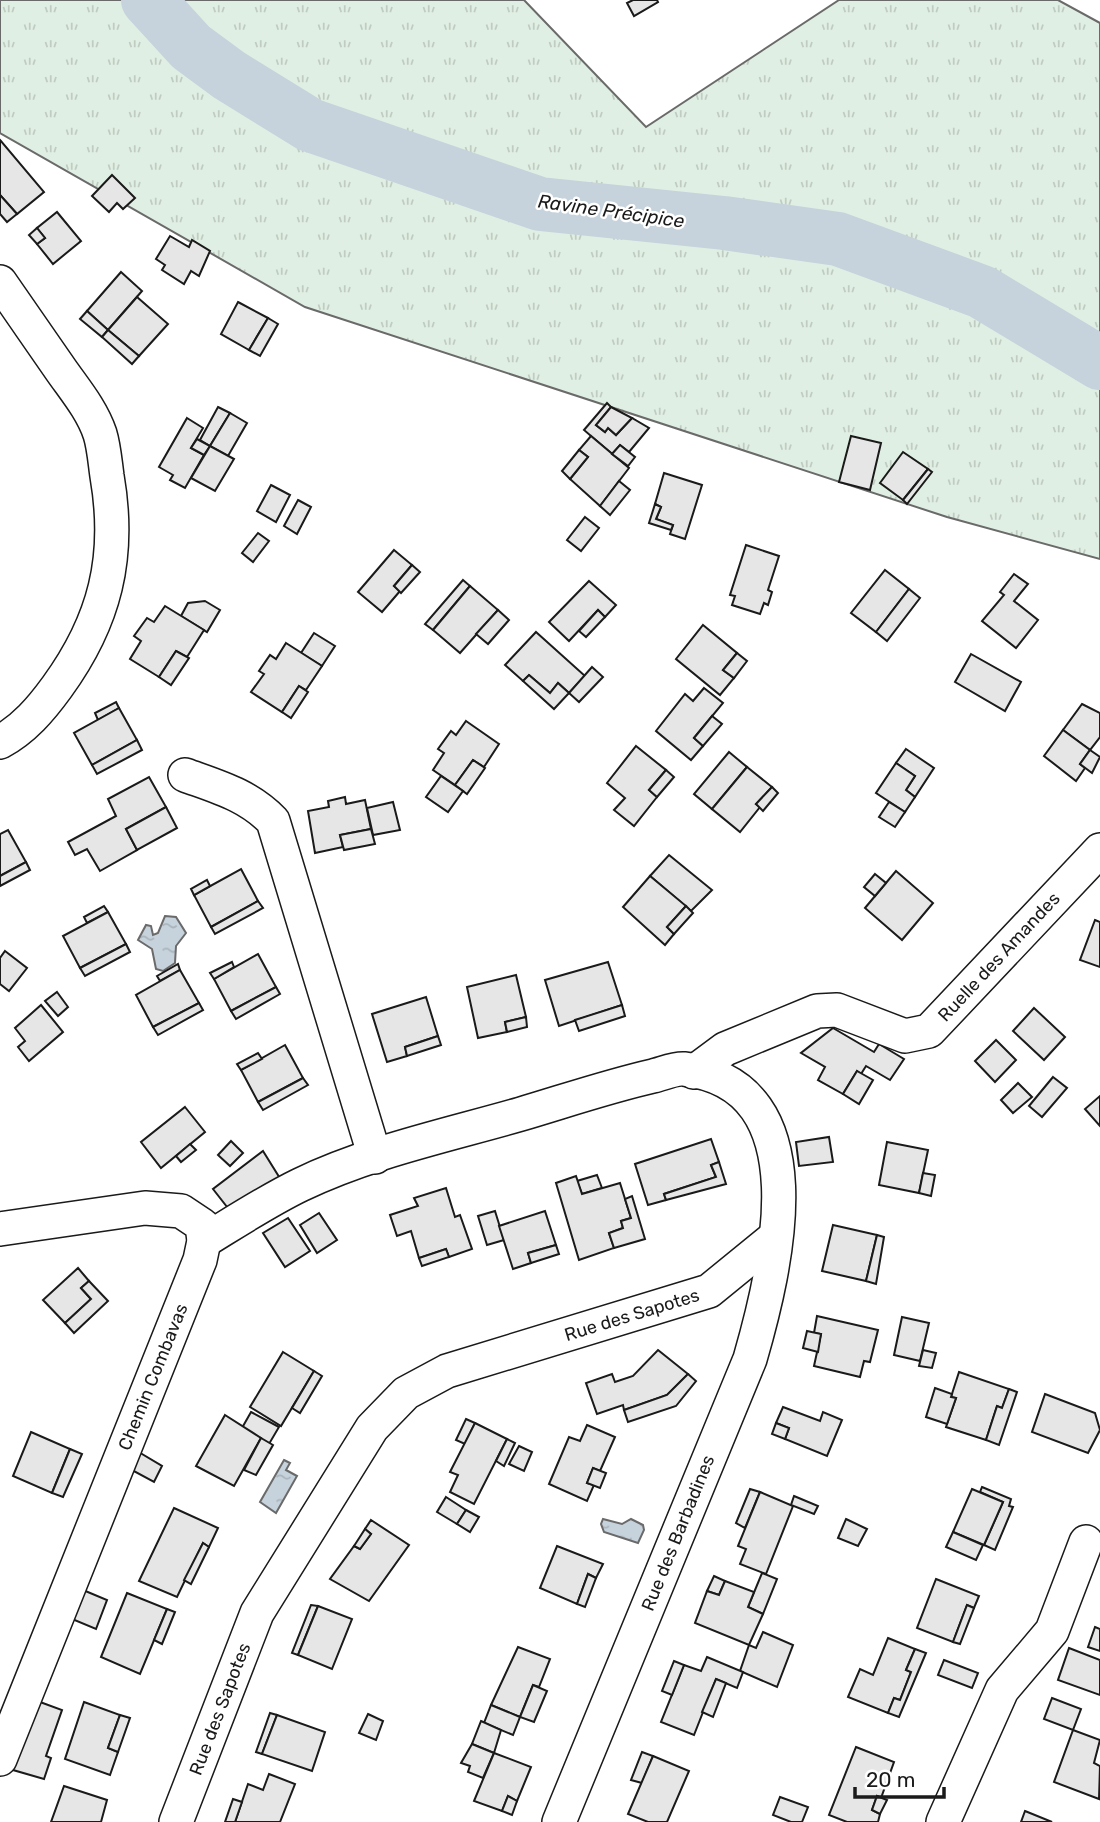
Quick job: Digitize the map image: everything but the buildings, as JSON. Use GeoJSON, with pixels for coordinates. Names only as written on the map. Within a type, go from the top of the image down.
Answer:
{"type":"FeatureCollection","features":[{"type":"Feature","properties":{"kind":"street"},"geometry":{"type":"LineString","coordinates":[[0,282],[85,404],[100,434],[109,489],[112,553],[107,587],[93,627],[73,664],[41,709],[14,735],[0,743]]}},
{"type":"Feature","properties":{"kind":"street"},"geometry":{"type":"LineString","coordinates":[[185,775],[229,790],[257,804],[273,821],[375,1157]]}},
{"type":"Feature","properties":{"kind":"street","name":"Ruelle des Amandes"},"geometry":{"type":"LineString","coordinates":[[694,1072],[725,1049],[817,1010],[837,1010],[905,1036],[929,1031],[1100,850]]}},
{"type":"Feature","properties":{"kind":"street"},"geometry":{"type":"LineString","coordinates":[[0,1229],[145,1208],[180,1211],[202,1224],[204,1241],[301,1185],[375,1157],[628,1082],[682,1069],[731,1082],[763,1116],[778,1157],[780,1196],[774,1238]]}},
{"type":"Feature","properties":{"kind":"street","name":"Rue des Sapotes"},"geometry":{"type":"LineString","coordinates":[[176,1822],[257,1612],[372,1428],[406,1393],[447,1371],[709,1291],[774,1238]]}},
{"type":"Feature","properties":{"kind":"street","name":"Rue des Barbadines"},"geometry":{"type":"LineString","coordinates":[[559,1822],[750,1359],[763,1315],[774,1238]]}},
{"type":"Feature","properties":{"kind":"street","name":"Chemin Combavas"},"geometry":{"type":"LineString","coordinates":[[0,1759],[7,1713],[200,1260],[204,1241]]}},
{"type":"Feature","properties":{"kind":"street"},"geometry":{"type":"LineString","coordinates":[[943,1822],[1002,1690],[1052,1631],[1086,1542]]}},
{"type":"Feature","properties":{"kind":"green space"},"geometry":{"type":"Polygon","coordinates":[[[0,0],[524,0],[646,127],[839,0],[1058,0],[1100,23],[1100,559],[947,517],[305,307],[0,133],[0,0]]]}},
{"type":"Feature","properties":{"kind":"water"},"geometry":{"type":"Polygon","coordinates":[[[165,916],[176,917],[186,933],[176,946],[175,963],[163,971],[156,969],[152,949],[138,940],[146,925],[151,926],[153,935],[158,933],[165,916]]]}},
{"type":"Feature","properties":{"kind":"water"},"geometry":{"type":"Polygon","coordinates":[[[284,1460],[290,1463],[286,1470],[297,1476],[276,1513],[260,1502],[284,1460]]]}},
{"type":"Feature","properties":{"kind":"water"},"geometry":{"type":"Polygon","coordinates":[[[603,1519],[622,1524],[631,1519],[643,1525],[644,1530],[638,1543],[604,1532],[601,1524],[603,1519]]]}},
{"type":"Feature","properties":{"kind":"waterway","name":"Ravine Précipice"},"geometry":{"type":"LineString","coordinates":[[148,0],[191,47],[229,75],[310,125],[540,204],[724,223],[838,239],[982,292],[1100,363]]}}]}
